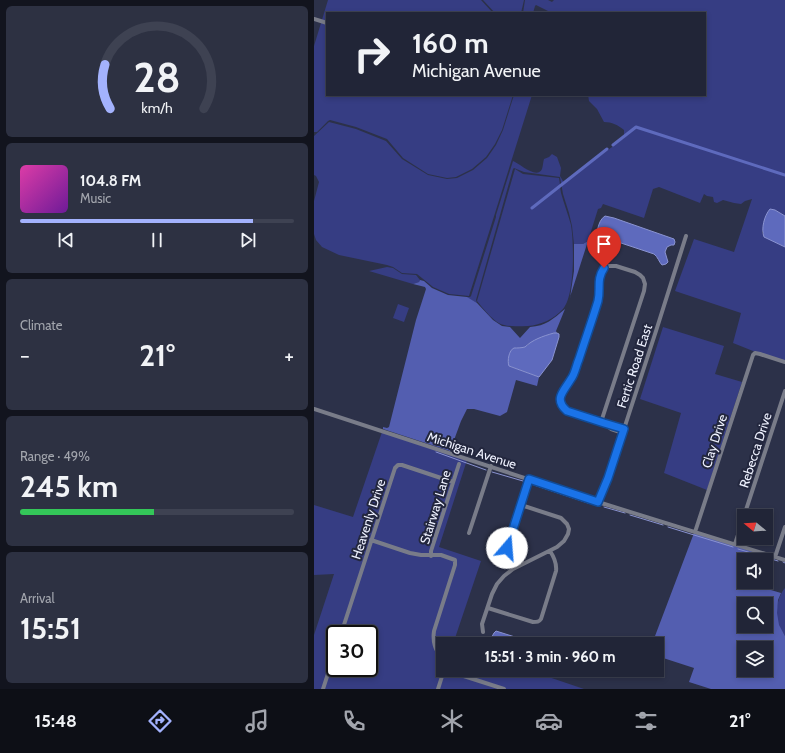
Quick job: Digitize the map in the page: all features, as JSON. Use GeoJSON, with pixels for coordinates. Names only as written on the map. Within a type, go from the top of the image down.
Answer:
{"type":"FeatureCollection","features":[{"type":"Feature","properties":{"kind":"street"},"geometry":{"type":"LineString","coordinates":[[314,19],[326,23]]}},
{"type":"Feature","properties":{"kind":"street","name":"Fertic Road East"},"geometry":{"type":"LineString","coordinates":[[598,502],[624,431],[686,236]]}},
{"type":"Feature","properties":{"kind":"street"},"geometry":{"type":"LineString","coordinates":[[602,423],[645,284],[640,275],[616,266],[604,268],[600,274],[598,299],[574,374],[561,394],[560,399],[563,407],[567,411],[602,423],[611,428],[624,431]]}},
{"type":"Feature","properties":{"kind":"street","name":"Clay Drive"},"geometry":{"type":"LineString","coordinates":[[695,532],[753,355],[755,353],[760,354],[785,362]]}},
{"type":"Feature","properties":{"kind":"street","name":"Rebecca Drive"},"geometry":{"type":"LineString","coordinates":[[746,509],[785,391]]}},
{"type":"Feature","properties":{"kind":"street","name":"Michigan Avenue"},"geometry":{"type":"LineString","coordinates":[[314,409],[598,502],[785,560]]}},
{"type":"Feature","properties":{"kind":"street","name":"Stairway Lane"},"geometry":{"type":"LineString","coordinates":[[431,556],[431,551],[459,464]]}},
{"type":"Feature","properties":{"kind":"street","name":"Heavenly Drive"},"geometry":{"type":"LineString","coordinates":[[344,625],[395,468],[398,465],[402,465],[453,482]]}},
{"type":"Feature","properties":{"kind":"street"},"geometry":{"type":"LineString","coordinates":[[469,533],[491,466]]}},
{"type":"Feature","properties":{"kind":"street"},"geometry":{"type":"LineString","coordinates":[[513,569],[507,559],[506,552],[529,479]]}},
{"type":"Feature","properties":{"kind":"street"},"geometry":{"type":"LineString","coordinates":[[483,632],[482,624],[497,584],[513,569],[557,547],[566,539],[569,532],[567,524],[561,518],[521,505]]}},
{"type":"Feature","properties":{"kind":"street"},"geometry":{"type":"LineString","coordinates":[[775,556],[785,526]]}},
{"type":"Feature","properties":{"kind":"street","name":"Rebecca Drive"},"geometry":{"type":"LineString","coordinates":[[735,544],[737,538]]}},
{"type":"Feature","properties":{"kind":"street"},"geometry":{"type":"LineString","coordinates":[[371,540],[421,556],[440,555],[454,560],[455,565],[433,637],[436,652]]}},
{"type":"Feature","properties":{"kind":"street"},"geometry":{"type":"LineString","coordinates":[[488,608],[533,622],[540,621],[557,566],[550,551]]}},
{"type":"Feature","properties":{"kind":"street"},"geometry":{"type":"LineString","coordinates":[[323,689],[327,677]]}},
{"type":"Feature","properties":{"kind":"street"},"geometry":{"type":"LineString","coordinates":[[438,689],[442,677]]}},
{"type":"Feature","properties":{"kind":"street"},"geometry":{"type":"LineString","coordinates":[[466,677],[504,689]]}},
{"type":"Feature","properties":{"kind":"shaded area"},"geometry":{"type":"Polygon","coordinates":[[[328,0],[481,0],[492,12],[326,12],[326,96],[513,96],[502,130],[486,157],[472,169],[456,177],[447,178],[428,174],[403,158],[387,139],[356,127],[330,120],[317,132],[314,132],[314,46],[328,0]]]}},
{"type":"Feature","properties":{"kind":"shaded area"},"geometry":{"type":"Polygon","coordinates":[[[483,0],[524,0],[521,12],[494,12],[483,0]]]}},
{"type":"Feature","properties":{"kind":"shaded area"},"geometry":{"type":"Polygon","coordinates":[[[525,0],[548,0],[552,2],[554,0],[785,0],[785,216],[775,210],[762,232],[764,237],[785,247],[785,361],[733,343],[741,313],[675,291],[694,239],[734,252],[752,199],[741,204],[723,200],[717,203],[714,202],[713,197],[704,194],[700,203],[659,187],[653,189],[644,218],[603,204],[601,208],[598,209],[588,241],[583,244],[574,244],[572,226],[560,177],[524,172],[514,168],[476,300],[477,303],[466,297],[471,296],[513,161],[536,173],[540,172],[542,169],[544,159],[552,154],[557,157],[561,168],[560,176],[564,183],[624,138],[624,130],[615,124],[604,122],[597,109],[589,101],[588,96],[706,96],[706,12],[550,12],[536,5],[533,12],[523,12],[525,0]]]}},
{"type":"Feature","properties":{"kind":"shaded area"},"geometry":{"type":"Polygon","coordinates":[[[514,96],[532,96],[469,296],[449,294],[433,287],[417,274],[402,273],[387,265],[339,255],[322,247],[316,240],[314,234],[314,201],[319,182],[314,175],[314,136],[329,122],[356,129],[386,141],[402,159],[428,175],[447,179],[457,178],[473,170],[487,158],[496,145],[503,130],[514,96]]]}},
{"type":"Feature","properties":{"kind":"shaded area"},"geometry":{"type":"Polygon","coordinates":[[[515,169],[523,174],[559,178],[561,193],[572,233],[573,268],[572,281],[567,302],[563,309],[551,319],[542,323],[528,326],[510,326],[500,324],[489,315],[477,301],[515,169]]]}},
{"type":"Feature","properties":{"kind":"shaded area"},"geometry":{"type":"Polygon","coordinates":[[[770,209],[775,210],[785,216],[785,247],[764,237],[764,223],[766,215],[770,209]]]}},
{"type":"Feature","properties":{"kind":"shaded area"},"geometry":{"type":"Polygon","coordinates":[[[605,216],[674,239],[674,245],[667,247],[665,252],[668,262],[662,265],[654,254],[609,239],[595,244],[600,221],[605,216]]]}},
{"type":"Feature","properties":{"kind":"shaded area"},"geometry":{"type":"Polygon","coordinates":[[[588,241],[570,296],[574,271],[574,244],[583,244],[588,241]]]}},
{"type":"Feature","properties":{"kind":"shaded area"},"geometry":{"type":"Polygon","coordinates":[[[387,267],[393,268],[402,274],[416,275],[420,280],[419,282],[413,284],[369,271],[387,267]]]}},
{"type":"Feature","properties":{"kind":"shaded area"},"geometry":{"type":"Polygon","coordinates":[[[420,280],[424,281],[432,288],[448,295],[467,297],[477,303],[493,320],[502,326],[510,327],[520,338],[530,327],[545,324],[565,309],[556,331],[557,333],[528,344],[525,347],[515,348],[510,353],[509,366],[539,377],[537,386],[516,380],[507,412],[500,416],[474,409],[467,409],[450,451],[383,429],[383,427],[389,427],[416,320],[426,289],[425,287],[413,284],[419,282],[420,280]]]}},
{"type":"Feature","properties":{"kind":"shaded area"},"geometry":{"type":"Polygon","coordinates":[[[398,304],[409,308],[404,322],[393,318],[398,304]]]}},
{"type":"Feature","properties":{"kind":"shaded area"},"geometry":{"type":"Polygon","coordinates":[[[663,327],[724,346],[715,374],[742,382],[707,490],[664,473],[681,413],[640,399],[663,327]]]}},
{"type":"Feature","properties":{"kind":"shaded area"},"geometry":{"type":"Polygon","coordinates":[[[554,333],[559,334],[559,337],[552,360],[539,377],[509,366],[508,361],[512,349],[525,347],[538,338],[554,333]]]}},
{"type":"Feature","properties":{"kind":"shaded area"},"geometry":{"type":"Polygon","coordinates":[[[382,432],[467,460],[439,547],[481,561],[455,637],[436,637],[436,677],[549,677],[584,689],[314,689],[314,635],[334,574],[314,575],[314,505],[353,517],[382,432]]]}},
{"type":"Feature","properties":{"kind":"shaded area"},"geometry":{"type":"Polygon","coordinates":[[[694,533],[758,553],[737,553],[737,589],[767,589],[781,593],[778,600],[777,613],[779,625],[785,636],[785,689],[711,689],[689,682],[694,668],[664,658],[664,637],[655,637],[694,533]]]}},
{"type":"Feature","properties":{"kind":"shaded area"},"geometry":{"type":"Polygon","coordinates":[[[785,588],[785,636],[778,625],[777,605],[778,600],[785,588]]]}},
{"type":"Feature","properties":{"kind":"shaded area"},"geometry":{"type":"Polygon","coordinates":[[[496,631],[515,637],[492,637],[496,631]]]}},
{"type":"Feature","properties":{"kind":"waterway"},"geometry":{"type":"LineString","coordinates":[[613,145],[636,127],[785,175]]}},
{"type":"Feature","properties":{"kind":"waterway"},"geometry":{"type":"LineString","coordinates":[[532,208],[607,149]]}},
{"type":"Feature","properties":{"kind":"waterway"},"geometry":{"type":"LineString","coordinates":[[436,452],[486,470]]}},
{"type":"Feature","properties":{"kind":"waterway"},"geometry":{"type":"LineString","coordinates":[[492,472],[523,481]]}},
{"type":"Feature","properties":{"kind":"waterway"},"geometry":{"type":"LineString","coordinates":[[534,485],[588,503]]}},
{"type":"Feature","properties":{"kind":"waterway"},"geometry":{"type":"LineString","coordinates":[[604,507],[625,513]]}},
{"type":"Feature","properties":{"kind":"waterway"},"geometry":{"type":"LineString","coordinates":[[630,515],[663,525]]}},
{"type":"Feature","properties":{"kind":"waterway"},"geometry":{"type":"LineString","coordinates":[[668,527],[733,547]]}},
{"type":"Feature","properties":{"kind":"waterway"},"geometry":{"type":"LineString","coordinates":[[738,549],[778,561]]}},
{"type":"Feature","properties":{"kind":"route"},"geometry":{"type":"LineString","coordinates":[[507,548],[529,479],[598,502],[608,478],[624,429],[567,411],[563,407],[560,399],[561,394],[574,374],[598,299],[600,274],[604,268]]}}]}
